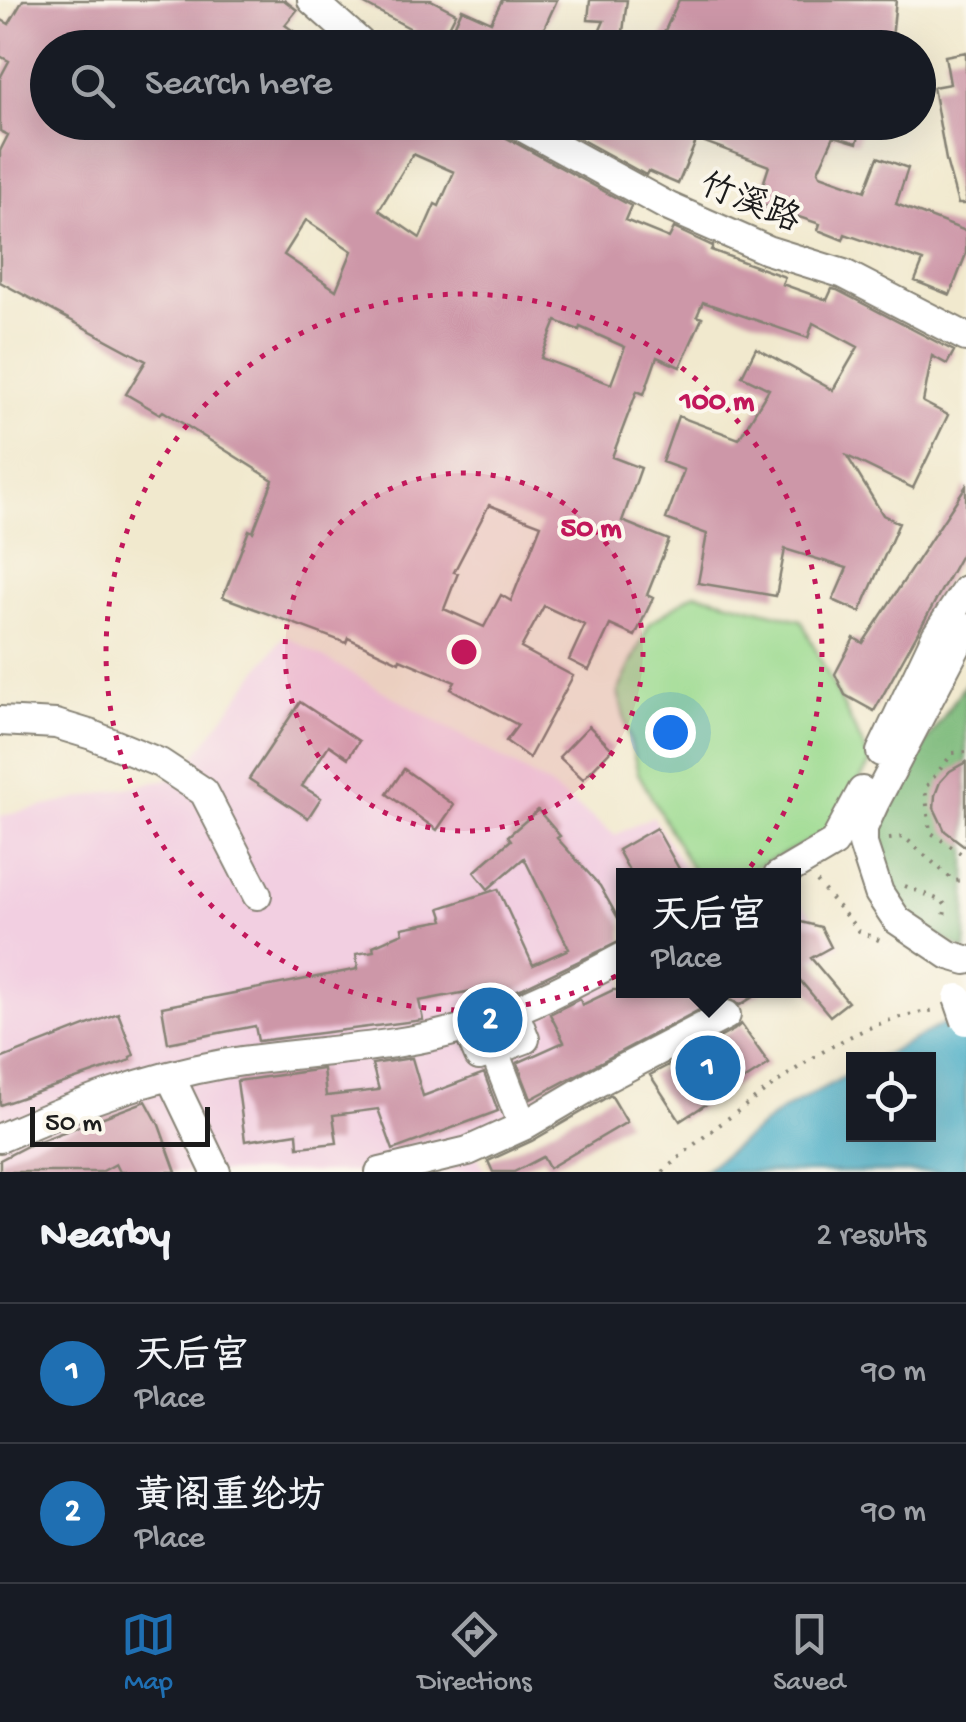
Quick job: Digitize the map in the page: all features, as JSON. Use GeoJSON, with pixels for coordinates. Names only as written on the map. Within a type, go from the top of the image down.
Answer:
{"type":"FeatureCollection","features":[{"type":"Feature","properties":{"kind":"street"},"geometry":{"type":"LineString","coordinates":[[312,0],[346,30]]}},
{"type":"Feature","properties":{"kind":"street","name":"竹溪路"},"geometry":{"type":"LineString","coordinates":[[545,140],[668,207],[767,250],[844,274],[966,338]]}},
{"type":"Feature","properties":{"kind":"street"},"geometry":{"type":"LineString","coordinates":[[792,868],[834,843],[936,636],[966,590]]}},
{"type":"Feature","properties":{"kind":"street"},"geometry":{"type":"LineString","coordinates":[[956,1003],[958,957],[897,920],[879,893],[863,844],[863,828],[966,628]]}},
{"type":"Feature","properties":{"kind":"street"},"geometry":{"type":"LineString","coordinates":[[0,722],[56,724],[160,762],[204,792],[257,895]]}},
{"type":"Feature","properties":{"kind":"street"},"geometry":{"type":"LineString","coordinates":[[0,1138],[109,1092],[220,1064],[390,1043],[467,1028],[537,1003],[616,962]]}},
{"type":"Feature","properties":{"kind":"street"},"geometry":{"type":"LineString","coordinates":[[467,1028],[479,1056],[494,1051],[525,1039],[514,1011]]}},
{"type":"Feature","properties":{"kind":"street"},"geometry":{"type":"LineString","coordinates":[[380,1172],[470,1161],[598,1082],[726,1014]]}},
{"type":"Feature","properties":{"kind":"street"},"geometry":{"type":"LineString","coordinates":[[494,1051],[523,1126]]}},
{"type":"Feature","properties":{"kind":"street"},"geometry":{"type":"LineString","coordinates":[[170,1076],[216,1172]]}},
{"type":"Feature","properties":{"kind":"path"},"geometry":{"type":"LineString","coordinates":[[966,752],[953,753],[925,788],[930,832],[966,857]]}},
{"type":"Feature","properties":{"kind":"path"},"geometry":{"type":"LineString","coordinates":[[880,840],[904,837],[954,881],[966,880]]}},
{"type":"Feature","properties":{"kind":"path"},"geometry":{"type":"LineString","coordinates":[[801,879],[858,931]]}},
{"type":"Feature","properties":{"kind":"path"},"geometry":{"type":"LineString","coordinates":[[893,881],[942,902],[946,906],[944,916],[934,917]]}},
{"type":"Feature","properties":{"kind":"path"},"geometry":{"type":"LineString","coordinates":[[663,1172],[691,1146],[809,1058],[861,1029],[956,1003]]}},
{"type":"Feature","properties":{"kind":"shaded area"},"geometry":{"type":"Polygon","coordinates":[[[284,635],[547,784],[615,835],[653,816],[684,868],[616,868],[616,998],[750,998],[477,1154],[485,1172],[0,1172],[0,816],[180,776],[284,635]]]}},
{"type":"Feature","properties":{"kind":"shaded area"},"geometry":{"type":"Polygon","coordinates":[[[801,904],[841,945],[801,968],[801,904]]]}},
{"type":"Feature","properties":{"kind":"green space"},"geometry":{"type":"Polygon","coordinates":[[[695,593],[801,620],[871,762],[828,832],[754,868],[691,868],[638,773],[618,692],[650,623],[695,593]]]}},
{"type":"Feature","properties":{"kind":"green space"},"geometry":{"type":"Polygon","coordinates":[[[966,683],[966,951],[899,914],[869,827],[966,683]]]}},
{"type":"Feature","properties":{"kind":"water"},"geometry":{"type":"Polygon","coordinates":[[[966,1020],[966,1172],[702,1172],[782,1110],[846,1076],[846,1142],[936,1142],[936,1052],[889,1052],[949,1021],[966,1020]]]}},
{"type":"Feature","properties":{"kind":"building"},"geometry":{"type":"Polygon","coordinates":[[[23,0],[284,0],[297,10],[285,25],[292,30],[30,30],[30,140],[510,140],[631,206],[625,220],[669,238],[674,228],[713,246],[711,250],[785,277],[782,284],[827,300],[832,289],[837,290],[954,351],[947,364],[932,356],[923,402],[948,415],[913,488],[847,456],[883,515],[899,523],[860,612],[833,600],[847,568],[785,549],[776,596],[698,583],[707,534],[666,519],[684,470],[662,462],[678,416],[739,439],[769,389],[742,376],[756,348],[833,390],[858,347],[813,323],[808,338],[703,302],[697,316],[702,318],[680,367],[657,357],[644,394],[637,391],[612,457],[641,468],[622,521],[669,540],[647,595],[653,598],[635,636],[610,625],[589,670],[569,660],[585,625],[544,606],[521,648],[573,676],[529,758],[506,741],[518,725],[451,689],[455,682],[348,638],[346,643],[223,597],[273,480],[163,411],[160,414],[126,394],[146,361],[0,282],[0,151],[8,135],[0,131],[0,78],[9,61],[0,56],[0,19],[9,24],[23,0]],[[413,154],[379,210],[420,238],[454,172],[413,154]],[[306,220],[284,255],[336,290],[352,251],[306,220]],[[556,321],[541,358],[611,384],[625,347],[556,321]],[[489,505],[454,572],[458,573],[444,609],[484,627],[501,595],[511,601],[541,525],[489,505]]]}},
{"type":"Feature","properties":{"kind":"building"},"geometry":{"type":"Polygon","coordinates":[[[357,0],[431,0],[456,13],[447,30],[413,30],[357,0]]]}},
{"type":"Feature","properties":{"kind":"building"},"geometry":{"type":"Polygon","coordinates":[[[502,0],[557,0],[543,30],[454,27],[462,9],[491,22],[502,0]]]}},
{"type":"Feature","properties":{"kind":"building"},"geometry":{"type":"Polygon","coordinates":[[[590,0],[627,0],[623,30],[600,30],[604,21],[588,20],[590,0]]]}},
{"type":"Feature","properties":{"kind":"building"},"geometry":{"type":"Polygon","coordinates":[[[679,0],[896,0],[893,30],[665,30],[679,0]]]}},
{"type":"Feature","properties":{"kind":"building"},"geometry":{"type":"Polygon","coordinates":[[[966,52],[966,204],[958,204],[936,104],[936,86],[950,84],[945,56],[966,52]]]}},
{"type":"Feature","properties":{"kind":"building"},"geometry":{"type":"Polygon","coordinates":[[[582,140],[697,140],[678,184],[648,171],[646,175],[582,140]]]}},
{"type":"Feature","properties":{"kind":"building"},"geometry":{"type":"Polygon","coordinates":[[[700,140],[832,140],[818,171],[820,175],[865,191],[878,157],[908,168],[896,204],[966,231],[966,254],[950,295],[915,281],[923,261],[845,234],[843,240],[818,230],[820,224],[757,203],[769,166],[700,140]]]}},
{"type":"Feature","properties":{"kind":"building"},"geometry":{"type":"Polygon","coordinates":[[[966,486],[966,546],[874,711],[845,695],[835,674],[854,638],[863,643],[966,486]]]}},
{"type":"Feature","properties":{"kind":"building"},"geometry":{"type":"Polygon","coordinates":[[[300,702],[359,741],[348,758],[329,745],[302,786],[321,798],[308,818],[249,779],[300,702]]]}},
{"type":"Feature","properties":{"kind":"building"},"geometry":{"type":"Polygon","coordinates":[[[589,726],[612,749],[583,779],[559,757],[589,726]]]}},
{"type":"Feature","properties":{"kind":"building"},"geometry":{"type":"Polygon","coordinates":[[[966,762],[966,847],[945,831],[934,808],[940,782],[966,762]]]}},
{"type":"Feature","properties":{"kind":"building"},"geometry":{"type":"Polygon","coordinates":[[[404,769],[454,805],[437,830],[387,794],[404,769]]]}},
{"type":"Feature","properties":{"kind":"building"},"geometry":{"type":"Polygon","coordinates":[[[538,810],[600,886],[616,915],[616,943],[478,1005],[472,991],[419,1001],[423,1020],[258,1041],[255,1026],[168,1043],[162,1007],[358,969],[356,954],[374,951],[373,946],[403,933],[402,928],[444,920],[440,908],[498,889],[533,965],[569,949],[524,858],[488,889],[474,872],[511,840],[508,836],[538,810]]]}},
{"type":"Feature","properties":{"kind":"building"},"geometry":{"type":"Polygon","coordinates":[[[656,828],[678,868],[628,868],[618,850],[656,828]]]}},
{"type":"Feature","properties":{"kind":"building"},"geometry":{"type":"Polygon","coordinates":[[[801,922],[821,927],[831,947],[811,958],[848,1002],[830,1016],[801,982],[801,922]]]}},
{"type":"Feature","properties":{"kind":"building"},"geometry":{"type":"Polygon","coordinates":[[[613,990],[616,998],[728,998],[531,1099],[517,1063],[564,1042],[550,1014],[580,999],[582,1005],[613,990]]]}},
{"type":"Feature","properties":{"kind":"building"},"geometry":{"type":"Polygon","coordinates":[[[728,998],[751,998],[740,1005],[728,998]]]}},
{"type":"Feature","properties":{"kind":"building"},"geometry":{"type":"Polygon","coordinates":[[[118,1013],[134,1055],[131,1060],[0,1105],[0,1059],[118,1013]]]}},
{"type":"Feature","properties":{"kind":"building"},"geometry":{"type":"Polygon","coordinates":[[[741,1024],[769,1064],[680,1121],[650,1075],[741,1024]]]}},
{"type":"Feature","properties":{"kind":"building"},"geometry":{"type":"Polygon","coordinates":[[[412,1058],[423,1096],[484,1073],[498,1111],[393,1150],[378,1109],[333,1115],[337,1143],[298,1147],[297,1133],[245,1141],[237,1081],[323,1069],[326,1096],[379,1090],[372,1064],[412,1058]]]}},
{"type":"Feature","properties":{"kind":"building"},"geometry":{"type":"Polygon","coordinates":[[[611,1095],[627,1122],[549,1168],[543,1157],[514,1172],[493,1172],[488,1161],[532,1141],[611,1095]]]}},
{"type":"Feature","properties":{"kind":"building"},"geometry":{"type":"Polygon","coordinates":[[[146,1101],[176,1172],[120,1172],[116,1164],[101,1172],[0,1172],[0,1160],[29,1145],[146,1101]]]}},
{"type":"Feature","properties":{"kind":"place","name":"黄阁重纶坊"},"geometry":{"type":"Point","coordinates":[490,1020]}},
{"type":"Feature","properties":{"kind":"place","name":"天后宫"},"geometry":{"type":"Point","coordinates":[708,1068]}}]}
